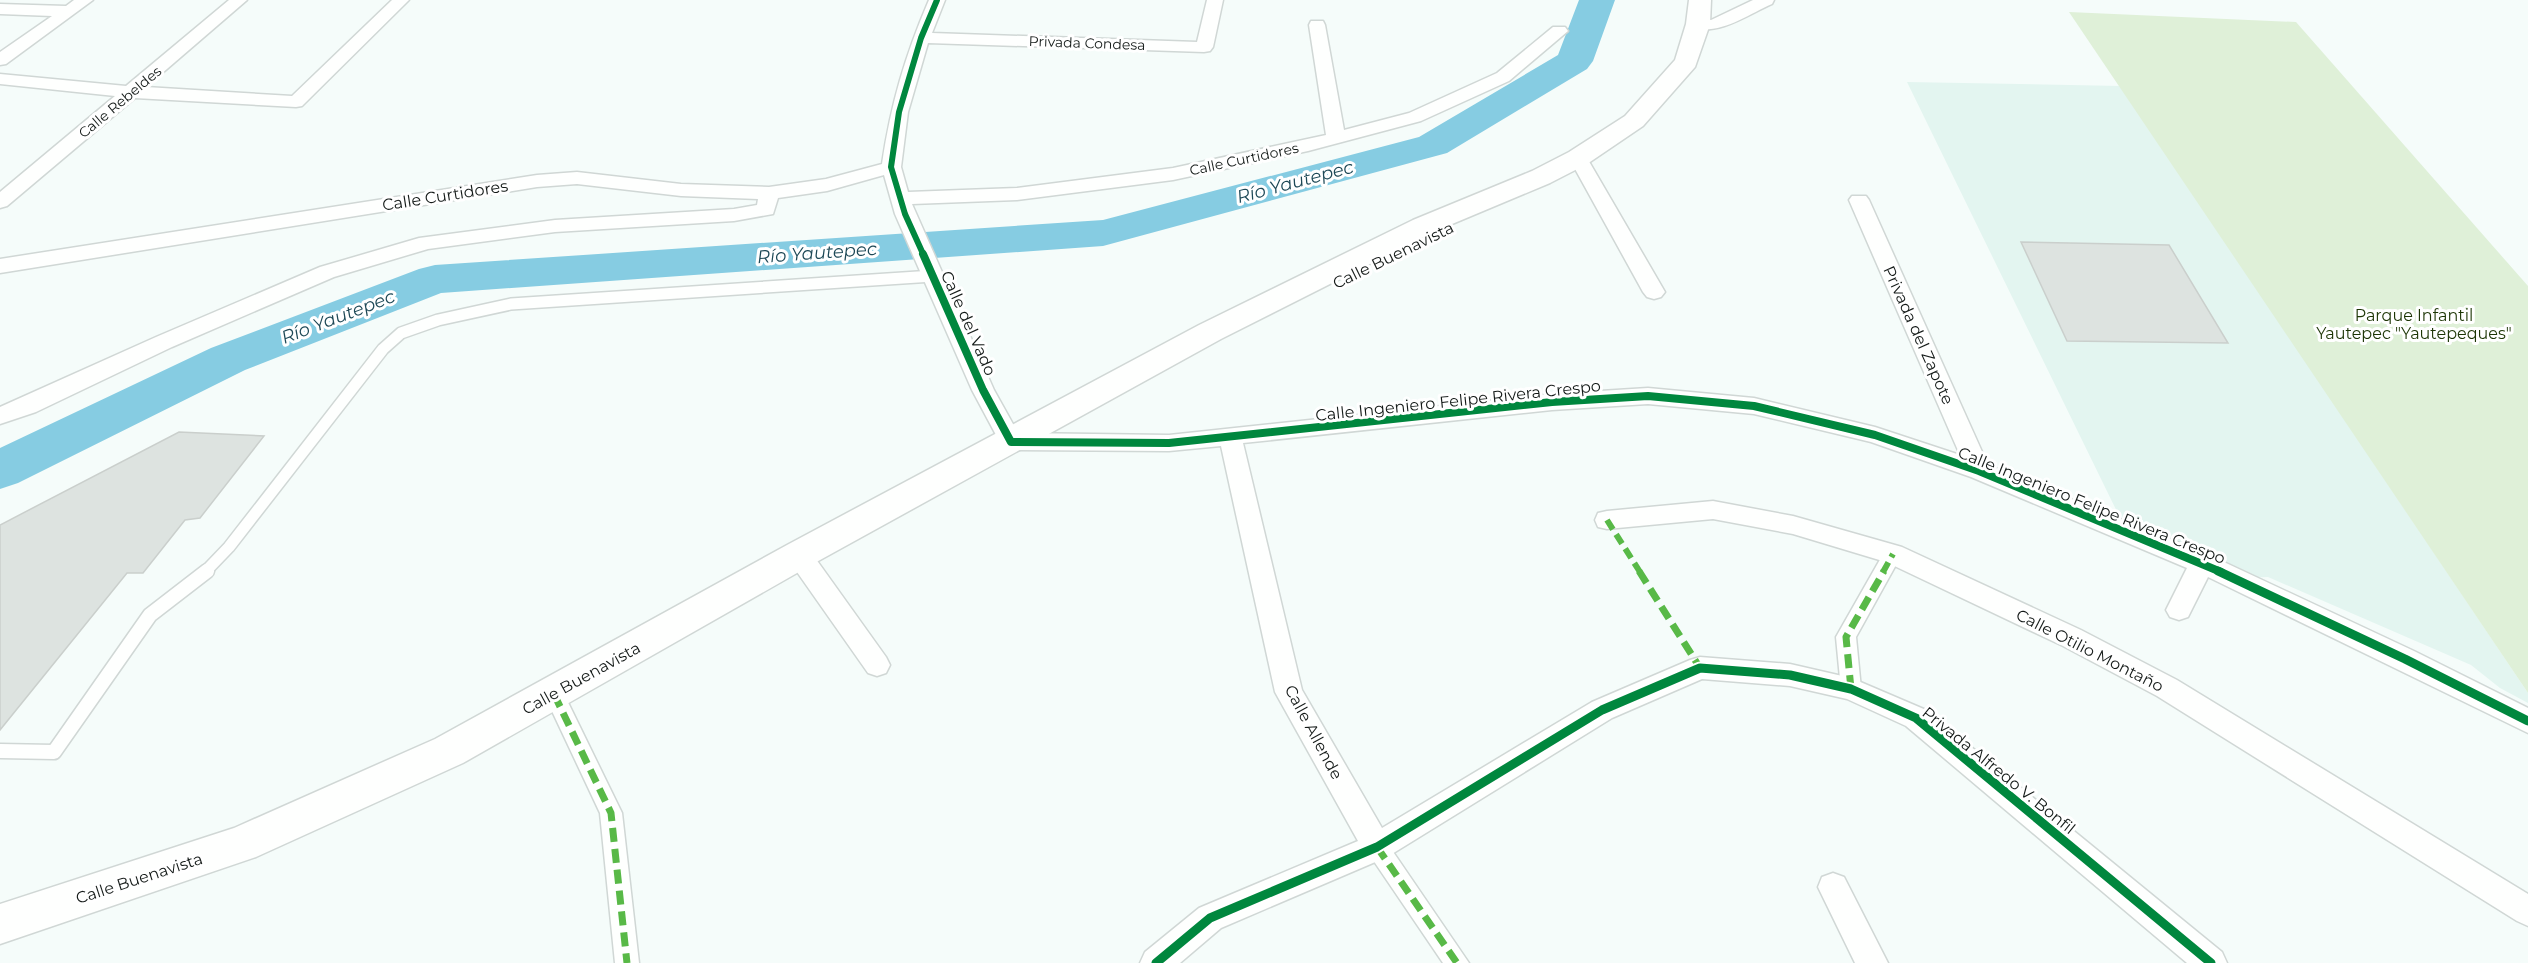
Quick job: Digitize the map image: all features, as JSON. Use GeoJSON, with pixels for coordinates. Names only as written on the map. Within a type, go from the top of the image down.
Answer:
{"type":"FeatureCollection","features":[{"type":"Feature","properties":{"kind":"main road"},"geometry":{"type":"LineString","coordinates":[[1700,0],[1706,25]]}},
{"type":"Feature","properties":{"kind":"main road"},"geometry":{"type":"LineString","coordinates":[[1706,25],[1714,0]]}},
{"type":"Feature","properties":{"kind":"main road","name":"Calle Buenavista"},"geometry":{"type":"LineString","coordinates":[[0,924],[242,844],[449,751],[799,555],[1136,373],[1220,341],[1582,163],[1671,105],[1700,62],[1706,25]]}},
{"type":"Feature","properties":{"kind":"street"},"geometry":{"type":"LineString","coordinates":[[0,60],[85,0]]}},
{"type":"Feature","properties":{"kind":"street","name":"Calle Rebeldes"},"geometry":{"type":"LineString","coordinates":[[0,202],[239,0]]}},
{"type":"Feature","properties":{"kind":"street"},"geometry":{"type":"LineString","coordinates":[[0,79],[132,92],[296,102],[401,0]]}},
{"type":"Feature","properties":{"kind":"street"},"geometry":{"type":"LineString","coordinates":[[891,166],[899,112],[921,38],[937,0]]}},
{"type":"Feature","properties":{"kind":"street","name":"Privada Condesa"},"geometry":{"type":"LineString","coordinates":[[921,38],[1204,47],[1215,0]]}},
{"type":"Feature","properties":{"kind":"street"},"geometry":{"type":"LineString","coordinates":[[1706,25],[1766,0]]}},
{"type":"Feature","properties":{"kind":"street"},"geometry":{"type":"LineString","coordinates":[[0,9],[69,10]]}},
{"type":"Feature","properties":{"kind":"street"},"geometry":{"type":"LineString","coordinates":[[1317,25],[1336,137]]}},
{"type":"Feature","properties":{"kind":"street","name":"Calle Curtidores"},"geometry":{"type":"LineString","coordinates":[[903,206],[1173,174],[1414,117],[1503,77],[1559,31]]}},
{"type":"Feature","properties":{"kind":"street"},"geometry":{"type":"LineString","coordinates":[[1582,163],[1654,292]]}},
{"type":"Feature","properties":{"kind":"street","name":"Calle Curtidores"},"geometry":{"type":"LineString","coordinates":[[0,266],[537,181],[577,178],[681,190],[770,193],[827,185],[891,166]]}},
{"type":"Feature","properties":{"kind":"street","name":"Calle del Vado"},"geometry":{"type":"LineString","coordinates":[[891,166],[903,206],[929,266],[983,390],[1011,442]]}},
{"type":"Feature","properties":{"kind":"street"},"geometry":{"type":"LineString","coordinates":[[0,416],[28,406],[164,342],[327,272],[426,243],[555,226],[734,215],[766,210],[770,193]]}},
{"type":"Feature","properties":{"kind":"street","name":"Privada del Zapote"},"geometry":{"type":"LineString","coordinates":[[1859,200],[1979,471]]}},
{"type":"Feature","properties":{"kind":"street","name":"Calle Ingeniero Felipe Rivera Crespo"},"geometry":{"type":"LineString","coordinates":[[1011,442],[1169,443],[1552,402],[1648,396],[1754,406],[1875,435],[1979,471],[2202,563],[2405,659],[2528,721]]}},
{"type":"Feature","properties":{"kind":"street","name":"Calle Allende"},"geometry":{"type":"LineString","coordinates":[[1230,436],[1289,692],[1377,847],[1456,963]]}},
{"type":"Feature","properties":{"kind":"street","name":"Calle Otilio Montaño"},"geometry":{"type":"LineString","coordinates":[[1607,520],[1713,510],[1793,525],[1893,554],[2072,638],[2167,688],[2528,911]]}},
{"type":"Feature","properties":{"kind":"street"},"geometry":{"type":"LineString","coordinates":[[1851,689],[1846,637],[1893,554]]}},
{"type":"Feature","properties":{"kind":"street"},"geometry":{"type":"LineString","coordinates":[[799,555],[877,665]]}},
{"type":"Feature","properties":{"kind":"street"},"geometry":{"type":"LineString","coordinates":[[2180,610],[2202,563]]}},
{"type":"Feature","properties":{"kind":"street","name":"Privada Alfredo V. Bonfil"},"geometry":{"type":"LineString","coordinates":[[1377,847],[1602,710],[1700,668],[1790,675],[1851,689],[1916,718],[2211,963]]}},
{"type":"Feature","properties":{"kind":"street"},"geometry":{"type":"LineString","coordinates":[[554,694],[611,813],[627,963]]}},
{"type":"Feature","properties":{"kind":"street"},"geometry":{"type":"LineString","coordinates":[[1156,963],[1210,918],[1377,847]]}},
{"type":"Feature","properties":{"kind":"street"},"geometry":{"type":"LineString","coordinates":[[1833,887],[1872,963]]}},
{"type":"Feature","properties":{"kind":"lane"},"geometry":{"type":"LineString","coordinates":[[0,751],[54,752],[150,615],[212,567],[383,349],[400,333],[438,320],[511,304],[929,266]]}},
{"type":"Feature","properties":{"kind":"shaded area"},"geometry":{"type":"Polygon","coordinates":[[[1907,82],[2121,86],[2528,693],[2528,703],[2500,688],[2471,665],[2268,577],[2240,578],[2125,528],[1907,82]]]}},
{"type":"Feature","properties":{"kind":"green space","name":"Parque Infantil Yautepec \"Yautepeques\""},"geometry":{"type":"Polygon","coordinates":[[[2069,12],[2296,22],[2528,286],[2528,693],[2069,12]]]}},
{"type":"Feature","properties":{"kind":"building"},"geometry":{"type":"Polygon","coordinates":[[[2021,242],[2169,245],[2228,343],[2067,341],[2021,242]]]}},
{"type":"Feature","properties":{"kind":"building"},"geometry":{"type":"Polygon","coordinates":[[[179,432],[264,436],[200,518],[185,520],[143,573],[127,573],[0,730],[0,525],[179,432]]]}},
{"type":"Feature","properties":{"kind":"waterway","name":"Río Yautepec"},"geometry":{"type":"LineString","coordinates":[[0,470],[228,359],[435,279],[1103,233],[1433,145],[1574,61],[1597,0]]}},
{"type":"Feature","properties":{"kind":"marked path"},"geometry":{"type":"LineString","coordinates":[[1607,520],[1700,668]]}},
{"type":"Feature","properties":{"kind":"marked path"},"geometry":{"type":"LineString","coordinates":[[1851,689],[1846,637],[1893,554]]}},
{"type":"Feature","properties":{"kind":"marked path"},"geometry":{"type":"LineString","coordinates":[[554,694],[611,813],[627,963]]}},
{"type":"Feature","properties":{"kind":"marked path"},"geometry":{"type":"LineString","coordinates":[[1377,847],[1457,963]]}},
{"type":"Feature","properties":{"kind":"cycle path"},"geometry":{"type":"LineString","coordinates":[[937,0],[921,38],[899,112],[891,167],[905,214],[983,390],[1011,442],[1169,443],[1552,402],[1648,396],[1754,406],[1875,435],[1979,471],[2202,563],[2405,659],[2528,721]]}},
{"type":"Feature","properties":{"kind":"cycle path"},"geometry":{"type":"LineString","coordinates":[[1156,963],[1210,918],[1377,847],[1602,710],[1700,668],[1790,675],[1851,689],[1916,718],[2211,963]]}}]}
